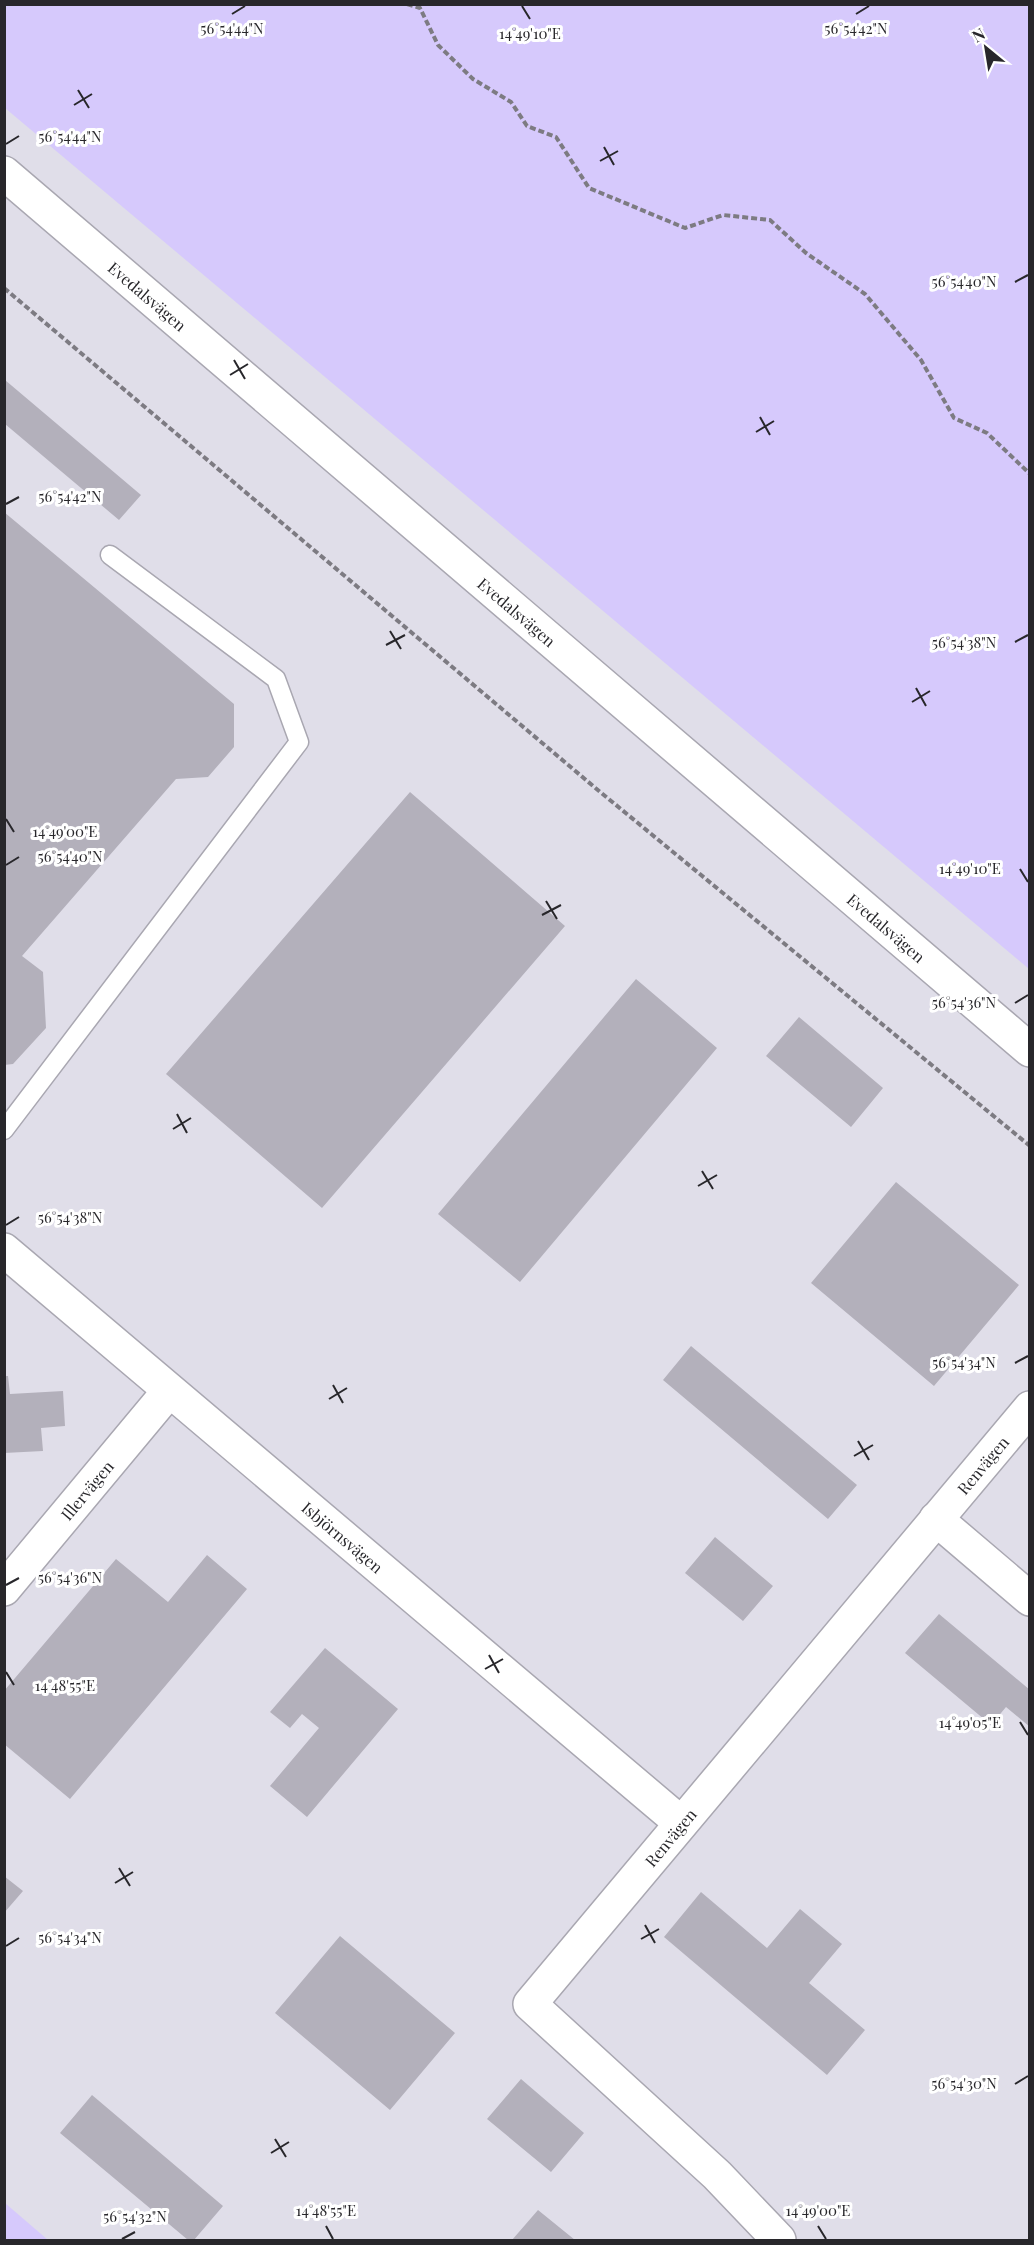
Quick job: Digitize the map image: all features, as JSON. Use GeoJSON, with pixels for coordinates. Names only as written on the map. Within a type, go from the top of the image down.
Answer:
{"type":"FeatureCollection","features":[{"type":"Feature","properties":{"kind":"street","name":"Evedalsvägen"},"geometry":{"type":"LineString","coordinates":[[4,173],[1029,1050]]}},
{"type":"Feature","properties":{"kind":"street","name":"Isbjörnsvägen"},"geometry":{"type":"LineString","coordinates":[[4,1251],[681,1823]]}},
{"type":"Feature","properties":{"kind":"street","name":"Illervägen"},"geometry":{"type":"LineString","coordinates":[[4,1589],[169,1391]]}},
{"type":"Feature","properties":{"kind":"street","name":"Renvägen"},"geometry":{"type":"LineString","coordinates":[[779,2241],[717,2175],[530,2004],[1029,1408]]}},
{"type":"Feature","properties":{"kind":"street"},"geometry":{"type":"LineString","coordinates":[[936,1519],[1029,1599]]}},
{"type":"Feature","properties":{"kind":"lane"},"geometry":{"type":"LineString","coordinates":[[4,1130],[299,742],[276,679],[111,555]]}},
{"type":"Feature","properties":{"kind":"path"},"geometry":{"type":"LineString","coordinates":[[407,4],[420,8],[438,45],[473,79],[511,102],[527,126],[556,137],[589,188],[685,228],[723,215],[770,220],[806,253],[865,294],[921,360],[954,418],[987,433],[1029,474]]}},
{"type":"Feature","properties":{"kind":"path"},"geometry":{"type":"LineString","coordinates":[[4,288],[599,791],[1029,1146]]}},
{"type":"Feature","properties":{"kind":"shaded area"},"geometry":{"type":"Polygon","coordinates":[[[5,4],[1029,5],[1029,969],[5,108],[5,4]]]}},
{"type":"Feature","properties":{"kind":"shaded area"},"geometry":{"type":"Polygon","coordinates":[[[5,2203],[48,2240],[5,2240],[5,2203]]]}},
{"type":"Feature","properties":{"kind":"building"},"geometry":{"type":"Polygon","coordinates":[[[5,380],[141,495],[119,520],[5,424],[5,380]]]}},
{"type":"Feature","properties":{"kind":"building"},"geometry":{"type":"Polygon","coordinates":[[[4,512],[234,704],[234,747],[208,777],[176,779],[22,956],[43,972],[46,1028],[13,1064],[4,1065],[4,512]]]}},
{"type":"Feature","properties":{"kind":"building"},"geometry":{"type":"Polygon","coordinates":[[[410,792],[565,926],[322,1208],[166,1074],[410,792]]]}},
{"type":"Feature","properties":{"kind":"building"},"geometry":{"type":"Polygon","coordinates":[[[636,979],[717,1048],[520,1282],[438,1214],[636,979]]]}},
{"type":"Feature","properties":{"kind":"building"},"geometry":{"type":"Polygon","coordinates":[[[799,1017],[883,1088],[851,1127],[766,1056],[799,1017]]]}},
{"type":"Feature","properties":{"kind":"building"},"geometry":{"type":"Polygon","coordinates":[[[896,1182],[1019,1285],[934,1386],[811,1283],[896,1182]]]}},
{"type":"Feature","properties":{"kind":"building"},"geometry":{"type":"Polygon","coordinates":[[[691,1346],[857,1485],[828,1519],[663,1380],[691,1346]]]}},
{"type":"Feature","properties":{"kind":"building"},"geometry":{"type":"Polygon","coordinates":[[[4,1376],[8,1376],[10,1394],[63,1391],[65,1426],[41,1428],[43,1451],[4,1453],[4,1376]]]}},
{"type":"Feature","properties":{"kind":"building"},"geometry":{"type":"Polygon","coordinates":[[[715,1537],[773,1586],[743,1621],[685,1573],[715,1537]]]}},
{"type":"Feature","properties":{"kind":"building"},"geometry":{"type":"Polygon","coordinates":[[[207,1555],[247,1589],[70,1799],[4,1744],[4,1691],[116,1559],[168,1602],[207,1555]]]}},
{"type":"Feature","properties":{"kind":"building"},"geometry":{"type":"Polygon","coordinates":[[[939,1614],[1030,1690],[1030,1727],[1006,1707],[991,1725],[905,1653],[939,1614]]]}},
{"type":"Feature","properties":{"kind":"building"},"geometry":{"type":"Polygon","coordinates":[[[325,1648],[398,1709],[307,1817],[270,1786],[319,1728],[302,1714],[290,1728],[270,1712],[325,1648]]]}},
{"type":"Feature","properties":{"kind":"building"},"geometry":{"type":"Polygon","coordinates":[[[4,1876],[23,1891],[4,1913],[4,1876]]]}},
{"type":"Feature","properties":{"kind":"building"},"geometry":{"type":"Polygon","coordinates":[[[701,1892],[767,1948],[800,1909],[842,1944],[809,1983],[865,2030],[827,2075],[664,1937],[701,1892]]]}},
{"type":"Feature","properties":{"kind":"building"},"geometry":{"type":"Polygon","coordinates":[[[340,1936],[455,2033],[390,2110],[275,2013],[340,1936]]]}},
{"type":"Feature","properties":{"kind":"building"},"geometry":{"type":"Polygon","coordinates":[[[521,2079],[584,2133],[551,2172],[487,2119],[521,2079]]]}},
{"type":"Feature","properties":{"kind":"building"},"geometry":{"type":"Polygon","coordinates":[[[92,2095],[223,2206],[194,2240],[188,2240],[60,2133],[92,2095]]]}},
{"type":"Feature","properties":{"kind":"building"},"geometry":{"type":"Polygon","coordinates":[[[538,2210],[575,2240],[512,2240],[538,2210]]]}}]}
